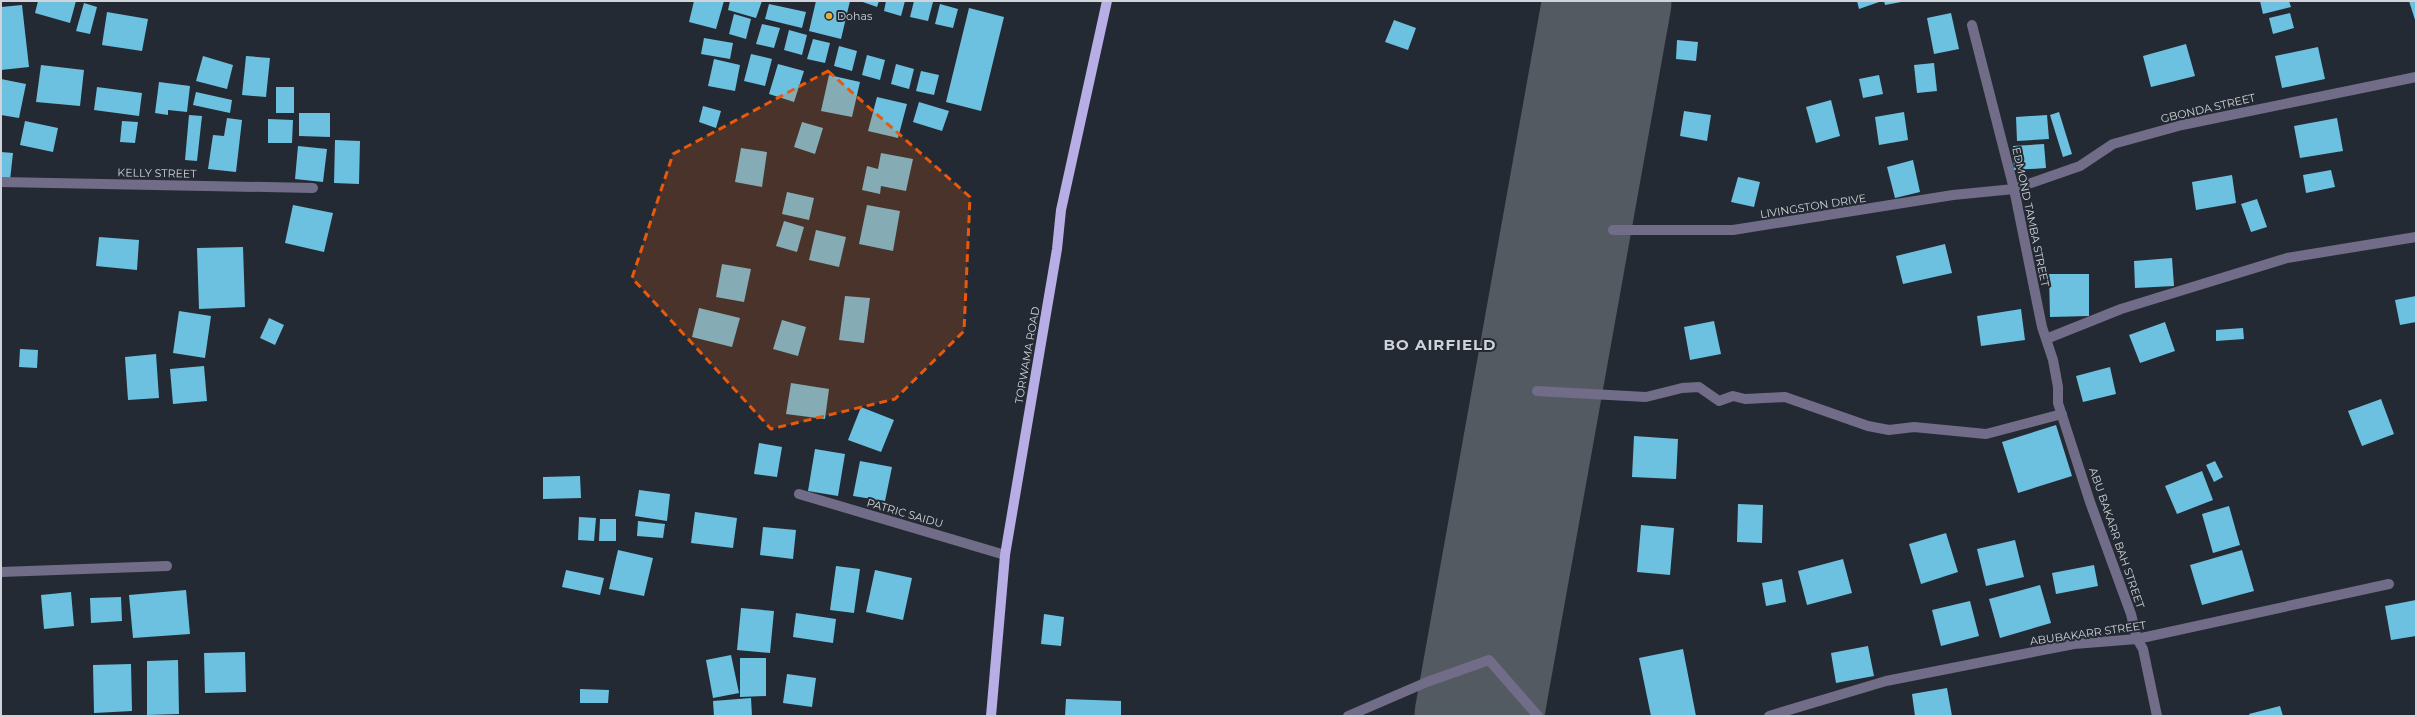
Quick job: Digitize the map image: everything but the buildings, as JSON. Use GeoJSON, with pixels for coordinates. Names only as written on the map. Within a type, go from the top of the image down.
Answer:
{"type":"FeatureCollection","features":[{"type":"Feature","properties":{"kind":"main road","name":"TORWAMA ROAD"},"geometry":{"type":"LineString","coordinates":[[991,716],[1005,555],[1057,249],[1061,210],[1106,1]]}},
{"type":"Feature","properties":{"kind":"street","name":"EDMOND TAMBA STREET"},"geometry":{"type":"LineString","coordinates":[[1972,25],[2014,189],[2046,339],[2053,360],[2062,414]]}},
{"type":"Feature","properties":{"kind":"street","name":"GBONDA STREET"},"geometry":{"type":"LineString","coordinates":[[2014,189],[2080,166],[2113,144],[2174,127],[2305,98],[2416,76]]}},
{"type":"Feature","properties":{"kind":"street","name":"KELLY STREET"},"geometry":{"type":"LineString","coordinates":[[1,182],[313,188]]}},
{"type":"Feature","properties":{"kind":"street","name":"LIVINGSTON DRIVE"},"geometry":{"type":"LineString","coordinates":[[1613,230],[1733,230],[1953,195],[2014,189]]}},
{"type":"Feature","properties":{"kind":"street"},"geometry":{"type":"LineString","coordinates":[[2046,339],[2121,309],[2287,258],[2416,237]]}},
{"type":"Feature","properties":{"kind":"street"},"geometry":{"type":"LineString","coordinates":[[1537,391],[1646,397],[1682,388],[1699,387],[1719,401],[1733,396],[1745,399],[1785,397],[1868,426],[1889,430],[1914,427],[1991,434],[2062,414]]}},
{"type":"Feature","properties":{"kind":"street","name":"ABU BAKARR BAH STREET"},"geometry":{"type":"LineString","coordinates":[[2062,414],[2090,502],[2131,614],[2136,639],[2143,649],[2157,716]]}},
{"type":"Feature","properties":{"kind":"street","name":"PATRIC SAIDU"},"geometry":{"type":"LineString","coordinates":[[799,494],[1005,555]]}},
{"type":"Feature","properties":{"kind":"street"},"geometry":{"type":"LineString","coordinates":[[1,572],[168,566]]}},
{"type":"Feature","properties":{"kind":"street","name":"ABUBAKARR STREET"},"geometry":{"type":"LineString","coordinates":[[1768,716],[1886,681],[2074,644],[2136,639],[2389,584]]}},
{"type":"Feature","properties":{"kind":"street"},"geometry":{"type":"LineString","coordinates":[[1348,716],[1427,682],[1489,660],[1538,716]]}},
{"type":"Feature","properties":{"kind":"highlighted area"},"geometry":{"type":"Polygon","coordinates":[[[828,71],[970,197],[964,331],[895,399],[771,429],[632,278],[673,154],[828,71]]]}},
{"type":"Feature","properties":{"kind":"runway"},"geometry":{"type":"LineString","coordinates":[[1479,716],[1607,1]]}},
{"type":"Feature","properties":{"kind":"place","name":"Dohas"},"geometry":{"type":"Point","coordinates":[829,16]}},
{"type":"Feature","properties":{"kind":"district","name":"BO AIRFIELD"},"geometry":{"type":"Point","coordinates":[1440,344]}}]}
